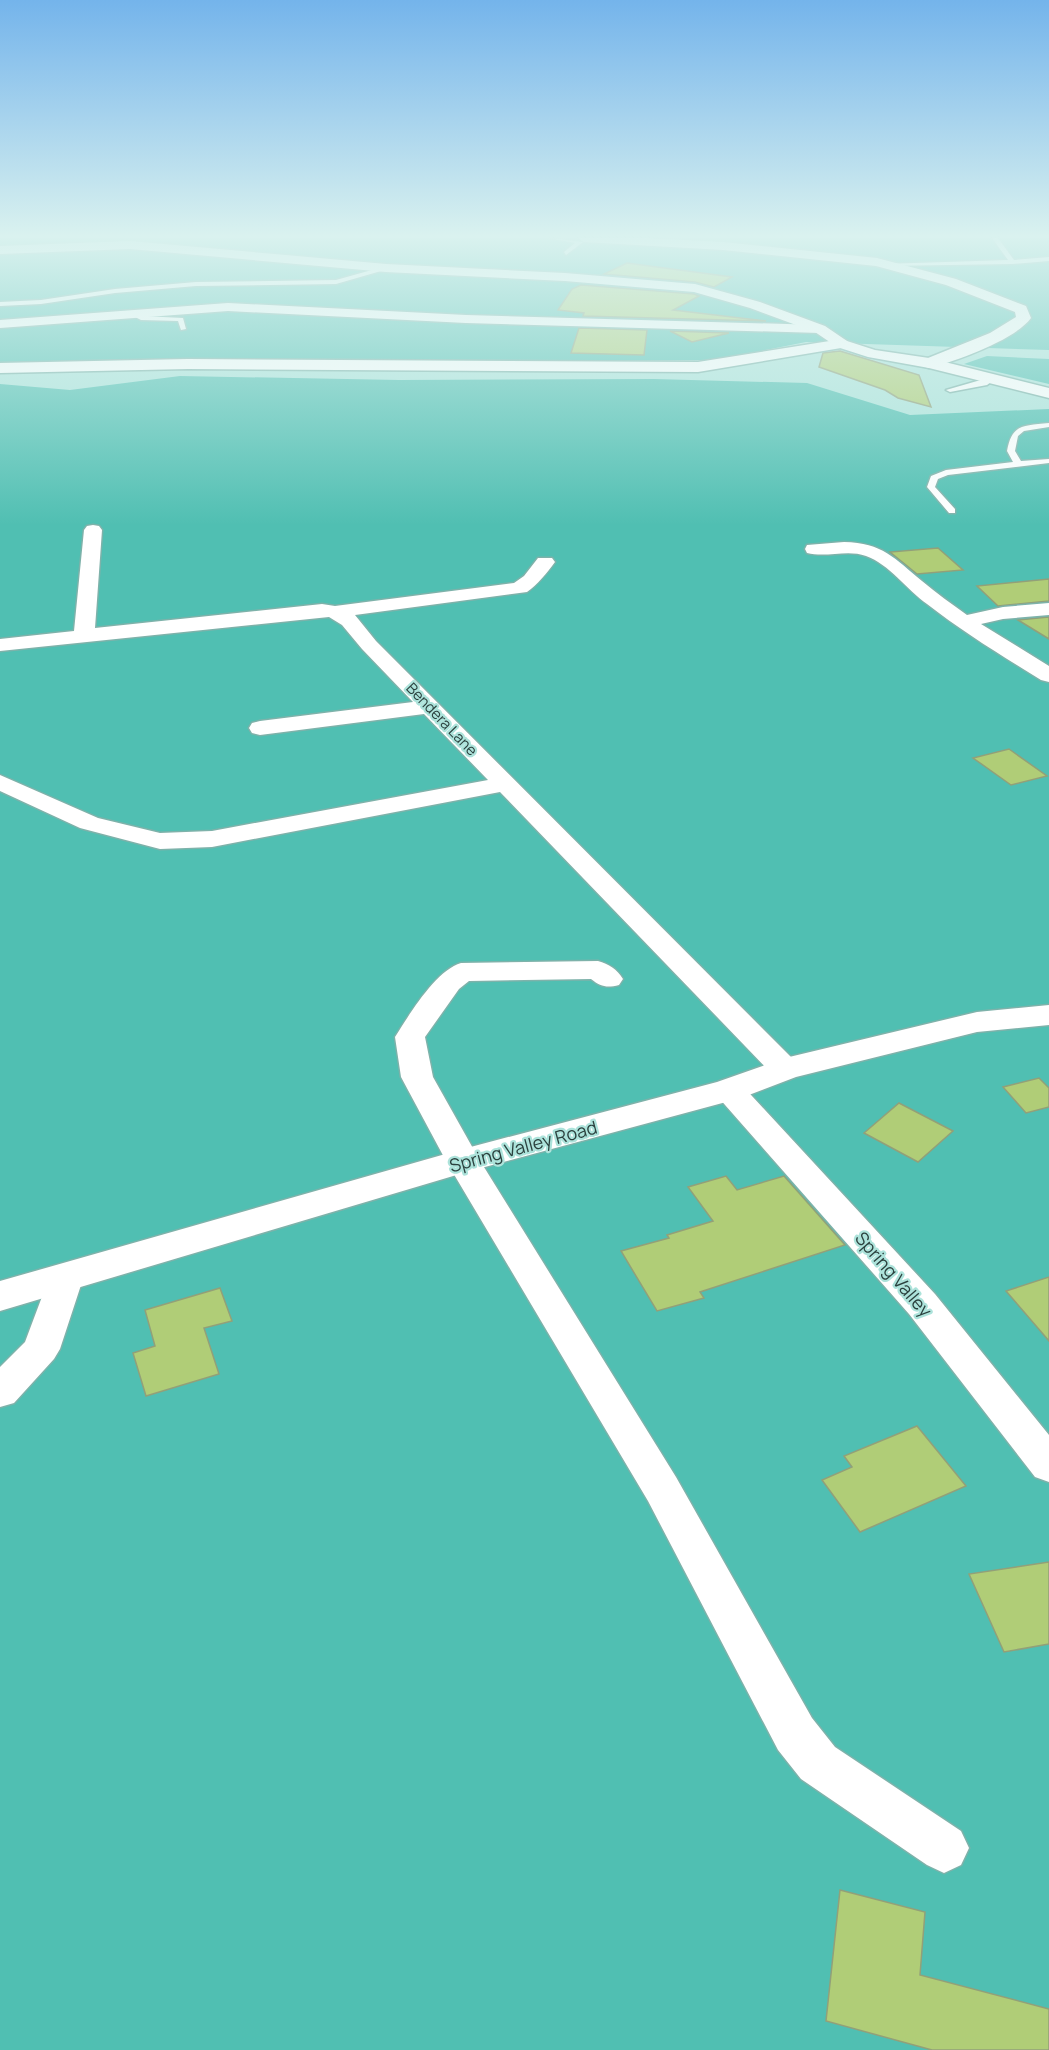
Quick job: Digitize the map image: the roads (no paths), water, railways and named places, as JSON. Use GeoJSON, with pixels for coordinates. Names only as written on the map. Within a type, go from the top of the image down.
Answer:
{"type":"FeatureCollection","features":[{"type":"Feature","properties":{"kind":"street"},"geometry":{"type":"LineString","coordinates":[[827,334],[842,344],[880,356],[929,363],[1049,393]]}},
{"type":"Feature","properties":{"kind":"street"},"geometry":{"type":"LineString","coordinates":[[929,363],[999,334]]}},
{"type":"Feature","properties":{"kind":"street"},"geometry":{"type":"LineString","coordinates":[[0,368],[188,364],[698,367],[738,362],[806,347],[842,344]]}},
{"type":"Feature","properties":{"kind":"street"},"geometry":{"type":"LineString","coordinates":[[84,636],[93,530]]}},
{"type":"Feature","properties":{"kind":"street"},"geometry":{"type":"LineString","coordinates":[[814,549],[843,547],[875,552],[916,586],[991,640],[1049,675]]}},
{"type":"Feature","properties":{"kind":"street"},"geometry":{"type":"LineString","coordinates":[[0,645],[322,610],[339,611],[520,588],[531,580],[545,562]]}},
{"type":"Feature","properties":{"kind":"street"},"geometry":{"type":"LineString","coordinates":[[966,621],[1003,613],[1049,609]]}},
{"type":"Feature","properties":{"kind":"street","name":"Bendera Lane"},"geometry":{"type":"LineString","coordinates":[[339,611],[354,624],[369,645],[785,1069]]}},
{"type":"Feature","properties":{"kind":"street"},"geometry":{"type":"LineString","coordinates":[[260,728],[389,714],[429,706]]}},
{"type":"Feature","properties":{"kind":"street"},"geometry":{"type":"LineString","coordinates":[[0,782],[89,822],[160,841],[212,839],[506,784]]}},
{"type":"Feature","properties":{"kind":"street"},"geometry":{"type":"LineString","coordinates":[[609,979],[598,970],[461,972],[448,983],[410,1037],[417,1077],[463,1161],[662,1489],[795,1734],[818,1762],[944,1848]]}},
{"type":"Feature","properties":{"kind":"street","name":"Spring Valley Road"},"geometry":{"type":"LineString","coordinates":[[0,1296],[65,1279],[463,1161],[729,1090],[785,1069],[977,1022],[1049,1015]]}},
{"type":"Feature","properties":{"kind":"street","name":"Spring Valley"},"geometry":{"type":"LineString","coordinates":[[729,1090],[922,1304],[1049,1465]]}},
{"type":"Feature","properties":{"kind":"street"},"geometry":{"type":"LineString","coordinates":[[0,1392],[41,1348],[65,1279]]}},
{"type":"Feature","properties":{"kind":"lane"},"geometry":{"type":"LineString","coordinates":[[950,390],[984,383],[991,379]]}},
{"type":"Feature","properties":{"kind":"lane"},"geometry":{"type":"LineString","coordinates":[[1018,464],[1011,451],[1014,435],[1022,429],[1049,425]]}},
{"type":"Feature","properties":{"kind":"lane"},"geometry":{"type":"LineString","coordinates":[[952,512],[932,487],[934,478],[946,473],[1049,461]]}}]}
